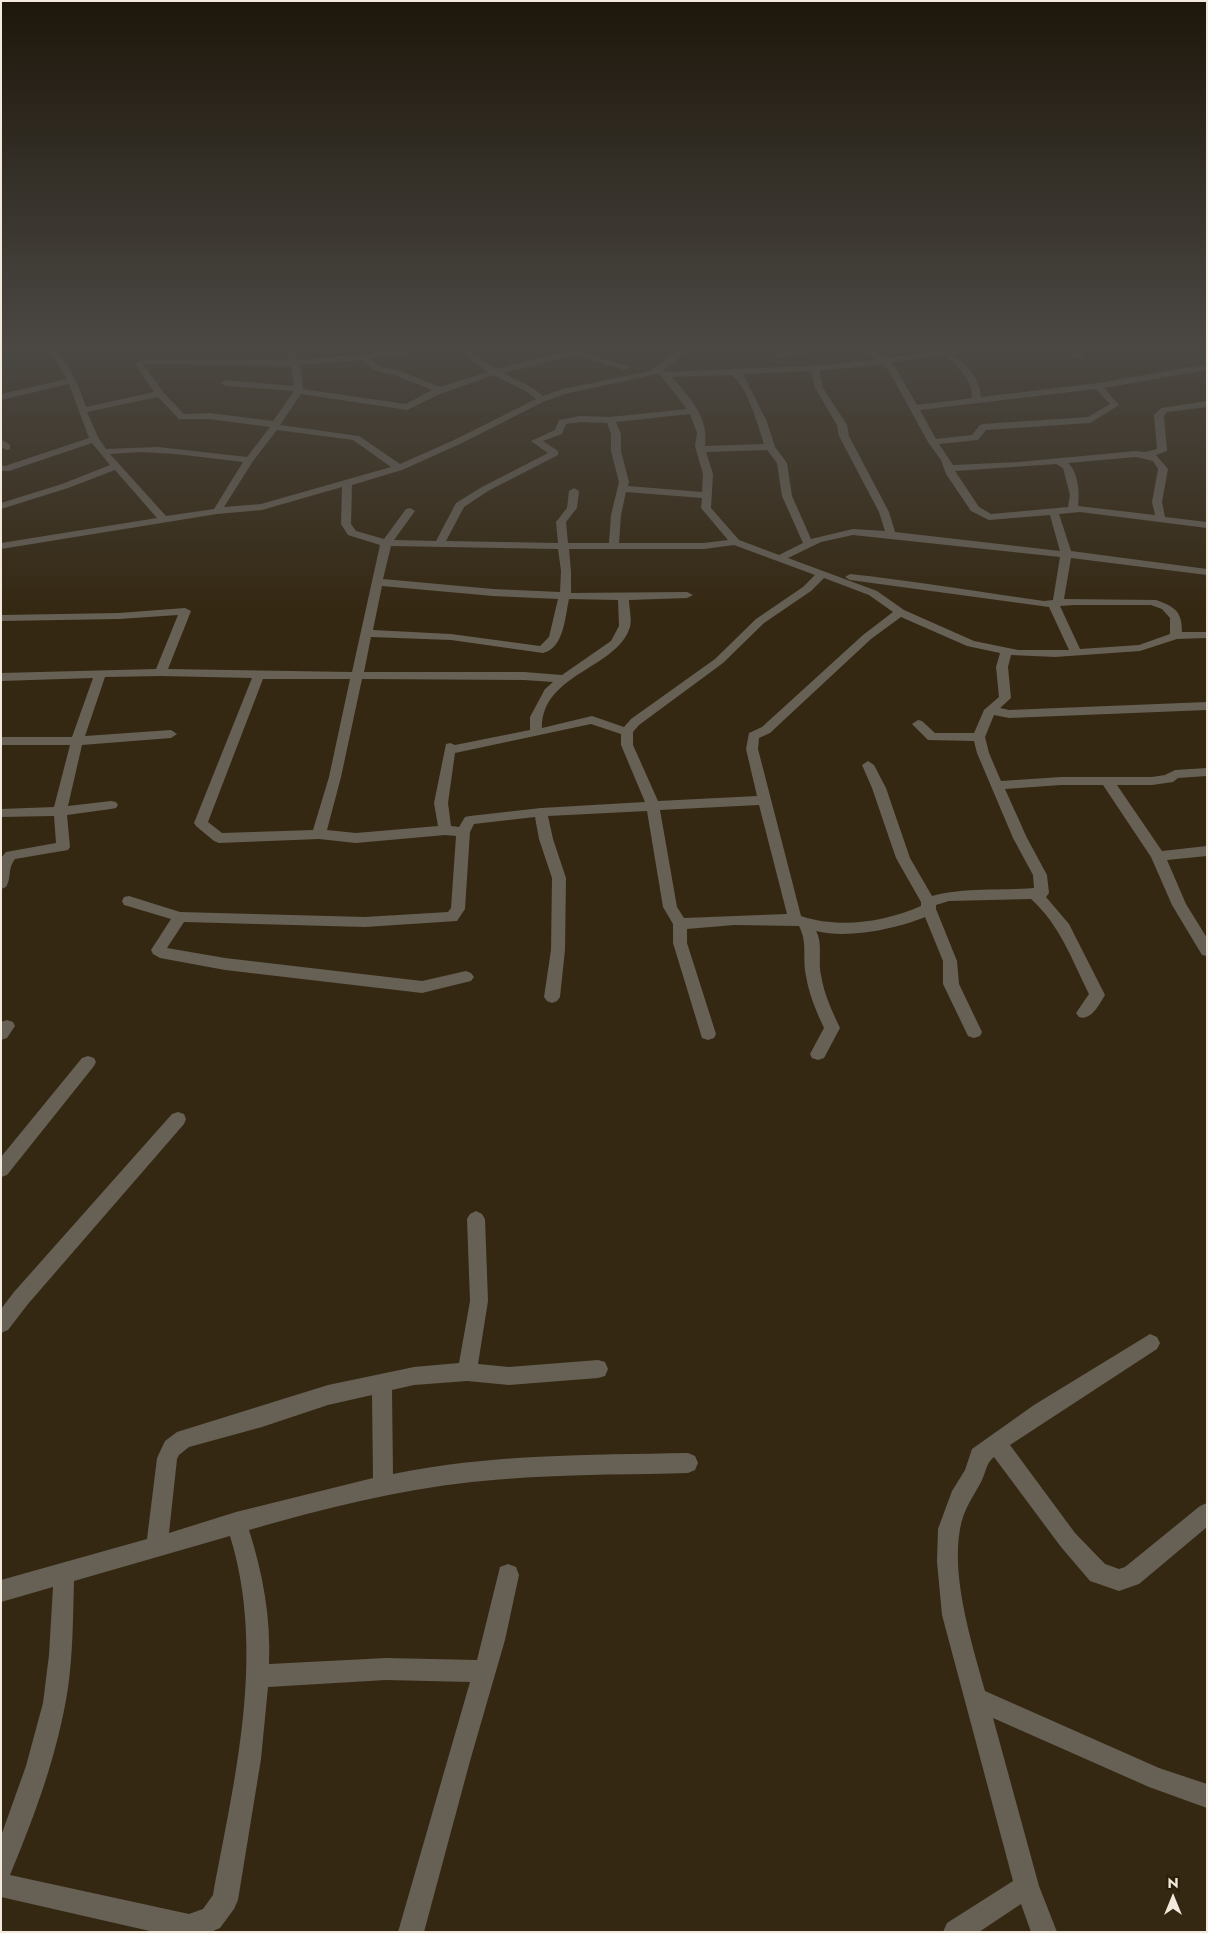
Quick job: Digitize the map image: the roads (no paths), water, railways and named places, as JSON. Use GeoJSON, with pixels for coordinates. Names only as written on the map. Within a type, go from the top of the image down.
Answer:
{"type":"FeatureCollection","features":[{"type":"Feature","properties":{"kind":"street"},"geometry":{"type":"LineString","coordinates":[[217,511],[249,460],[266,438]]}},
{"type":"Feature","properties":{"kind":"street"},"geometry":{"type":"LineString","coordinates":[[356,438],[399,468]]}},
{"type":"Feature","properties":{"kind":"street"},"geometry":{"type":"LineString","coordinates":[[1,546],[217,511],[262,507],[399,468],[464,438]]}},
{"type":"Feature","properties":{"kind":"street"},"geometry":{"type":"LineString","coordinates":[[440,543],[460,505],[485,489],[555,453],[536,440],[541,438]]}},
{"type":"Feature","properties":{"kind":"street"},"geometry":{"type":"LineString","coordinates":[[614,546],[616,515],[624,482],[616,450],[616,438]]}},
{"type":"Feature","properties":{"kind":"street"},"geometry":{"type":"LineString","coordinates":[[701,438],[700,446],[708,474],[706,508],[735,542]]}},
{"type":"Feature","properties":{"kind":"street"},"geometry":{"type":"LineString","coordinates":[[767,438],[770,447],[782,463],[787,496],[808,543]]}},
{"type":"Feature","properties":{"kind":"street"},"geometry":{"type":"LineString","coordinates":[[845,438],[884,512],[892,535]]}},
{"type":"Feature","properties":{"kind":"street"},"geometry":{"type":"LineString","coordinates":[[932,438],[950,468],[951,474],[976,509],[989,517],[1052,510],[1073,510],[1207,525]]}},
{"type":"Feature","properties":{"kind":"street"},"geometry":{"type":"LineString","coordinates":[[934,442],[973,438]]}},
{"type":"Feature","properties":{"kind":"street"},"geometry":{"type":"LineString","coordinates":[[950,468],[1147,455],[1162,451],[1161,438]]}},
{"type":"Feature","properties":{"kind":"street"},"geometry":{"type":"LineString","coordinates":[[1,468],[6,469],[94,439],[164,520]]}},
{"type":"Feature","properties":{"kind":"street"},"geometry":{"type":"LineString","coordinates":[[702,449],[770,447]]}},
{"type":"Feature","properties":{"kind":"street"},"geometry":{"type":"LineString","coordinates":[[104,452],[151,449],[249,460]]}},
{"type":"Feature","properties":{"kind":"street"},"geometry":{"type":"LineString","coordinates":[[1147,455],[1156,459],[1163,469],[1158,502],[1161,520]]}},
{"type":"Feature","properties":{"kind":"street"},"geometry":{"type":"LineString","coordinates":[[1058,461],[1067,467],[1075,495],[1073,510]]}},
{"type":"Feature","properties":{"kind":"street"},"geometry":{"type":"LineString","coordinates":[[1,506],[65,486],[116,466]]}},
{"type":"Feature","properties":{"kind":"street"},"geometry":{"type":"LineString","coordinates":[[347,483],[346,524],[352,533],[386,542],[563,546],[704,546],[735,542],[795,566],[847,582],[873,594],[900,612],[953,637],[971,644],[1006,651],[1032,654],[1140,648],[1176,636],[1207,635]]}},
{"type":"Feature","properties":{"kind":"street"},"geometry":{"type":"LineString","coordinates":[[622,490],[708,495]]}},
{"type":"Feature","properties":{"kind":"street"},"geometry":{"type":"LineString","coordinates":[[367,633],[421,637],[451,636],[543,650],[555,638],[565,594],[566,571],[561,522],[572,508],[574,491]]}},
{"type":"Feature","properties":{"kind":"street"},"geometry":{"type":"LineString","coordinates":[[1052,510],[1056,517],[1066,554],[1056,603],[1076,653]]}},
{"type":"Feature","properties":{"kind":"street"},"geometry":{"type":"LineString","coordinates":[[319,834],[335,777],[386,542],[410,511]]}},
{"type":"Feature","properties":{"kind":"street"},"geometry":{"type":"LineString","coordinates":[[778,558],[808,543],[847,532],[892,535],[1066,554],[1207,572]]}},
{"type":"Feature","properties":{"kind":"street"},"geometry":{"type":"LineString","coordinates":[[821,573],[873,581],[895,582],[1005,600],[1056,603],[1152,602],[1166,607],[1176,618],[1176,636]]}},
{"type":"Feature","properties":{"kind":"street"},"geometry":{"type":"LineString","coordinates":[[708,1034],[680,943],[680,924],[670,907],[653,806],[627,745],[627,732],[634,722],[719,661],[760,621],[807,589],[821,573]]}},
{"type":"Feature","properties":{"kind":"street"},"geometry":{"type":"LineString","coordinates":[[377,582],[526,595],[565,594],[573,597],[622,598],[687,595]]}},
{"type":"Feature","properties":{"kind":"street"},"geometry":{"type":"LineString","coordinates":[[536,733],[536,717],[552,689],[563,679],[615,643],[625,626],[622,598]]}},
{"type":"Feature","properties":{"kind":"street"},"geometry":{"type":"LineString","coordinates":[[1,618],[119,616],[185,611],[161,672]]}},
{"type":"Feature","properties":{"kind":"street"},"geometry":{"type":"LineString","coordinates":[[900,612],[866,637],[766,730],[753,736],[752,749],[765,800],[800,920],[815,932],[863,928],[908,918],[929,905],[949,896],[1005,896],[1042,893],[1040,874],[1020,838],[983,753],[979,737],[990,710],[1005,698],[1002,667],[1006,651]]}},
{"type":"Feature","properties":{"kind":"street"},"geometry":{"type":"LineString","coordinates":[[986,647],[1002,667]]}},
{"type":"Feature","properties":{"kind":"street"},"geometry":{"type":"LineString","coordinates":[[1,677],[161,672],[259,675],[524,676],[563,679]]}},
{"type":"Feature","properties":{"kind":"street"},"geometry":{"type":"LineString","coordinates":[[1,884],[2,867],[11,855],[63,847],[60,811],[77,741],[100,674]]}},
{"type":"Feature","properties":{"kind":"street"},"geometry":{"type":"LineString","coordinates":[[259,675],[201,823],[219,838],[319,834],[356,838],[445,830],[464,832]]}},
{"type":"Feature","properties":{"kind":"street"},"geometry":{"type":"LineString","coordinates":[[990,710],[1018,714],[1207,706]]}},
{"type":"Feature","properties":{"kind":"street"},"geometry":{"type":"LineString","coordinates":[[445,830],[441,803],[450,748],[536,733],[592,720],[627,732]]}},
{"type":"Feature","properties":{"kind":"street"},"geometry":{"type":"LineString","coordinates":[[918,724],[932,737],[979,737]]}},
{"type":"Feature","properties":{"kind":"street"},"geometry":{"type":"LineString","coordinates":[[1,741],[77,741],[171,734]]}},
{"type":"Feature","properties":{"kind":"street"},"geometry":{"type":"LineString","coordinates":[[868,765],[879,788],[902,858],[929,905],[950,961],[951,984],[974,1032]]}},
{"type":"Feature","properties":{"kind":"street"},"geometry":{"type":"LineString","coordinates":[[998,785],[1152,781],[1168,779],[1175,774],[1207,772]]}},
{"type":"Feature","properties":{"kind":"street"},"geometry":{"type":"LineString","coordinates":[[1107,781],[1158,856],[1179,905],[1207,951]]}},
{"type":"Feature","properties":{"kind":"street"},"geometry":{"type":"LineString","coordinates":[[129,901],[180,917],[365,922],[452,917],[458,910],[464,832],[470,820],[541,812],[765,800]]}},
{"type":"Feature","properties":{"kind":"street"},"geometry":{"type":"LineString","coordinates":[[1,813],[60,811],[111,805]]}},
{"type":"Feature","properties":{"kind":"street"},"geometry":{"type":"LineString","coordinates":[[541,812],[546,839],[559,878],[558,950],[552,997]]}},
{"type":"Feature","properties":{"kind":"street"},"geometry":{"type":"LineString","coordinates":[[1158,856],[1207,851]]}},
{"type":"Feature","properties":{"kind":"street"},"geometry":{"type":"LineString","coordinates":[[1033,893],[1044,901],[1064,926],[1097,995],[1084,1013]]}},
{"type":"Feature","properties":{"kind":"street"},"geometry":{"type":"LineString","coordinates":[[180,917],[158,950],[225,964],[422,987],[466,977]]}},
{"type":"Feature","properties":{"kind":"street"},"geometry":{"type":"LineString","coordinates":[[680,924],[734,920],[800,920]]}},
{"type":"Feature","properties":{"kind":"street"},"geometry":{"type":"LineString","coordinates":[[815,932],[811,967],[824,1012],[832,1028],[818,1054]]}},
{"type":"Feature","properties":{"kind":"street"},"geometry":{"type":"LineString","coordinates":[[1,1170],[88,1062]]}},
{"type":"Feature","properties":{"kind":"street"},"geometry":{"type":"LineString","coordinates":[[1,1324],[21,1298],[178,1120]]}},
{"type":"Feature","properties":{"kind":"street"},"geometry":{"type":"LineString","coordinates":[[467,1372],[480,1302],[476,1259],[476,1219]]}},
{"type":"Feature","properties":{"kind":"street"},"geometry":{"type":"LineString","coordinates":[[1044,1932],[1027,1886],[953,1614],[948,1562],[949,1529],[959,1498],[974,1475],[979,1456],[1041,1412],[1150,1344]]}},
{"type":"Feature","properties":{"kind":"street"},"geometry":{"type":"LineString","coordinates":[[157,1547],[167,1458],[172,1448],[184,1439],[262,1417],[328,1395],[414,1376],[467,1372],[508,1376],[598,1369]]}},
{"type":"Feature","properties":{"kind":"street"},"geometry":{"type":"LineString","coordinates":[[382,1383],[383,1486]]}},
{"type":"Feature","properties":{"kind":"street"},"geometry":{"type":"LineString","coordinates":[[996,1443],[1068,1540],[1098,1573],[1105,1576],[1119,1580],[1131,1576],[1207,1513]]}},
{"type":"Feature","properties":{"kind":"street"},"geometry":{"type":"LineString","coordinates":[[1,1591],[157,1547],[236,1522],[383,1486],[441,1475],[532,1468],[688,1463]]}},
{"type":"Feature","properties":{"kind":"street"},"geometry":{"type":"LineString","coordinates":[[1,1885],[189,1927],[211,1920],[225,1900],[253,1739],[258,1676],[258,1623],[245,1545],[236,1522]]}},
{"type":"Feature","properties":{"kind":"street"},"geometry":{"type":"LineString","coordinates":[[1,1867],[22,1818],[40,1762],[54,1702],[62,1627],[64,1574]]}},
{"type":"Feature","properties":{"kind":"street"},"geometry":{"type":"LineString","coordinates":[[411,1932],[494,1640],[508,1575]]}},
{"type":"Feature","properties":{"kind":"street"},"geometry":{"type":"LineString","coordinates":[[258,1676],[386,1669],[484,1671]]}},
{"type":"Feature","properties":{"kind":"street"},"geometry":{"type":"LineString","coordinates":[[976,1699],[1157,1779],[1207,1796]]}},
{"type":"Feature","properties":{"kind":"street"},"geometry":{"type":"LineString","coordinates":[[956,1932],[1027,1886]]}}]}
